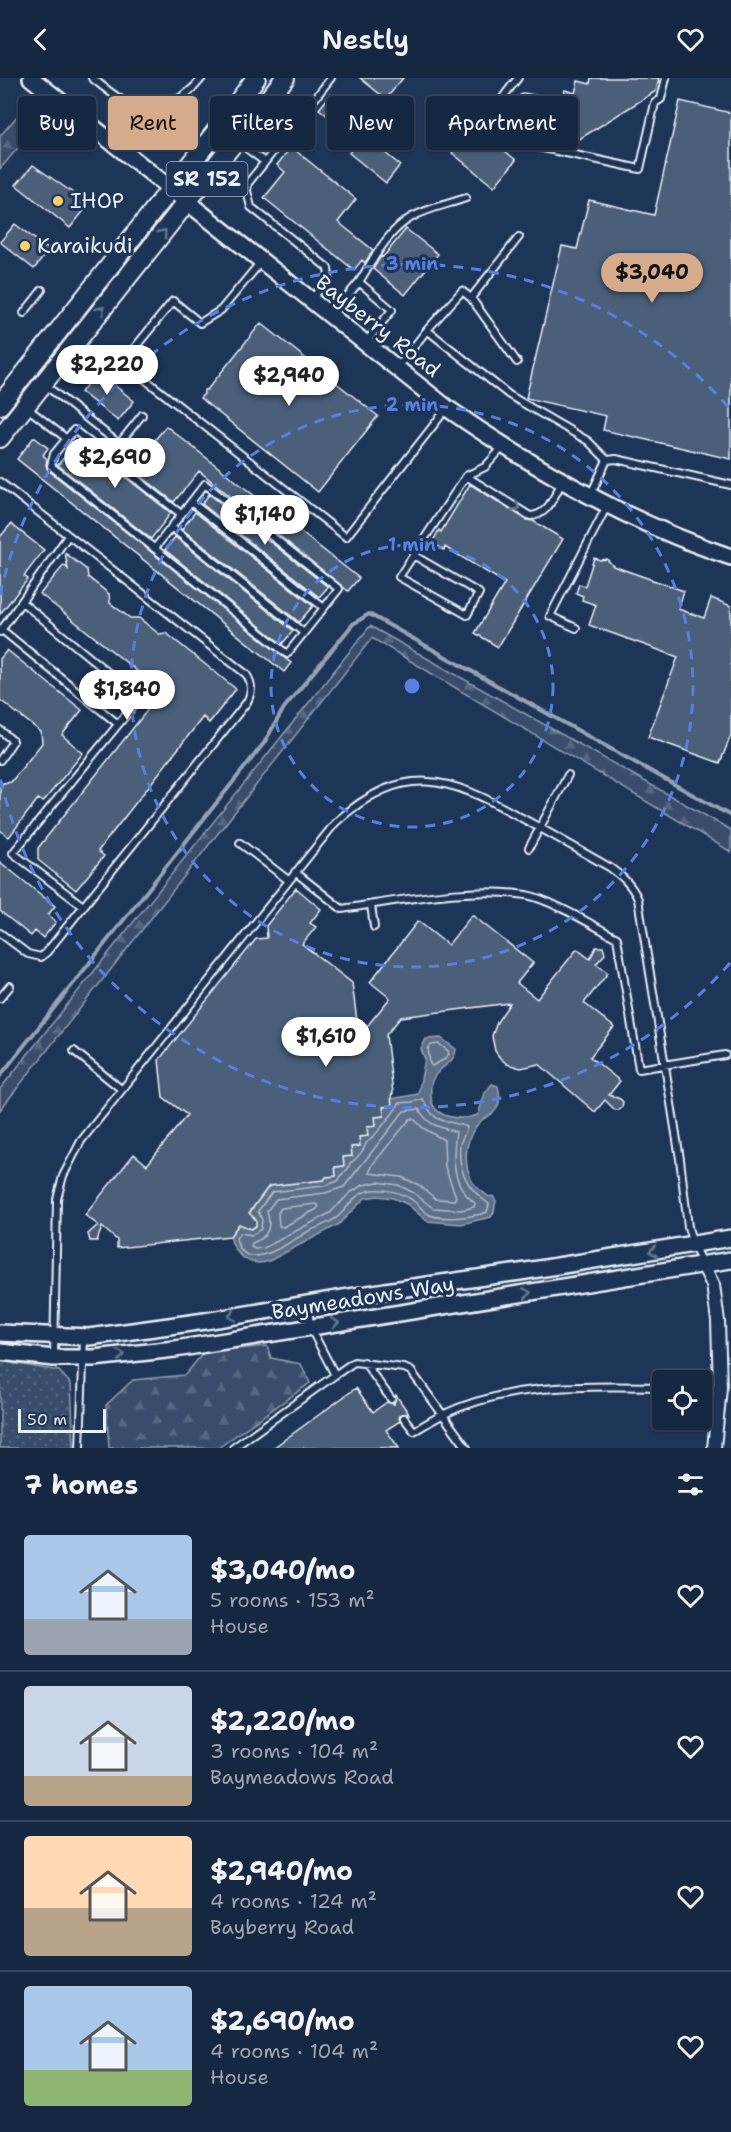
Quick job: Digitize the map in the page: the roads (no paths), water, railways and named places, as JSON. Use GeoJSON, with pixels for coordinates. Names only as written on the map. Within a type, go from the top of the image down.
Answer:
{"type":"FeatureCollection","features":[{"type":"Feature","properties":{"kind":"main road","name":"SR 152"},"geometry":{"type":"LineString","coordinates":[[0,405],[256,78]]}},
{"type":"Feature","properties":{"kind":"main road","name":"SR 152"},"geometry":{"type":"LineString","coordinates":[[271,96],[285,78]]}},
{"type":"Feature","properties":{"kind":"main road","name":"SR 152"},"geometry":{"type":"LineString","coordinates":[[0,438],[229,150]]}},
{"type":"Feature","properties":{"kind":"street","name":"Bayberry Road"},"geometry":{"type":"LineString","coordinates":[[31,78],[447,408],[504,446],[590,496],[632,518],[731,557]]}},
{"type":"Feature","properties":{"kind":"street","name":"Baymeadows Way"},"geometry":{"type":"LineString","coordinates":[[0,1333],[84,1336],[205,1320],[731,1238]]}},
{"type":"Feature","properties":{"kind":"street","name":"Baymeadows Way"},"geometry":{"type":"LineString","coordinates":[[0,1352],[54,1358],[84,1358],[175,1349],[731,1260]]}},
{"type":"Feature","properties":{"kind":"street"},"geometry":{"type":"LineString","coordinates":[[703,1264],[712,1285],[718,1321],[720,1388],[714,1448]]}},
{"type":"Feature","properties":{"kind":"lane"},"geometry":{"type":"LineString","coordinates":[[92,78],[117,97],[132,105],[146,107],[163,106],[182,98],[202,78]]}},
{"type":"Feature","properties":{"kind":"lane"},"geometry":{"type":"LineString","coordinates":[[311,300],[329,277],[328,268],[251,207],[247,191],[248,183],[331,78]]}},
{"type":"Feature","properties":{"kind":"lane"},"geometry":{"type":"LineString","coordinates":[[518,78],[497,103],[494,113],[495,123],[509,139],[640,169],[655,103],[661,99],[666,78]]}},
{"type":"Feature","properties":{"kind":"lane"},"geometry":{"type":"LineString","coordinates":[[250,150],[265,162]]}},
{"type":"Feature","properties":{"kind":"lane"},"geometry":{"type":"LineString","coordinates":[[331,316],[389,238],[403,223],[414,216],[466,198]]}},
{"type":"Feature","properties":{"kind":"lane"},"geometry":{"type":"LineString","coordinates":[[471,298],[519,237]]}},
{"type":"Feature","properties":{"kind":"lane"},"geometry":{"type":"LineString","coordinates":[[262,261],[221,310],[200,323],[173,301],[123,362],[346,537],[447,408]]}},
{"type":"Feature","properties":{"kind":"lane"},"geometry":{"type":"LineString","coordinates":[[358,282],[392,310],[365,344]]}},
{"type":"Feature","properties":{"kind":"lane"},"geometry":{"type":"LineString","coordinates":[[24,313],[42,290]]}},
{"type":"Feature","properties":{"kind":"lane"},"geometry":{"type":"LineString","coordinates":[[397,368],[462,291],[471,298],[517,362]]}},
{"type":"Feature","properties":{"kind":"lane"},"geometry":{"type":"LineString","coordinates":[[427,330],[509,395],[588,441],[607,460]]}},
{"type":"Feature","properties":{"kind":"lane"},"geometry":{"type":"LineString","coordinates":[[44,383],[119,444],[142,415]]}},
{"type":"Feature","properties":{"kind":"lane"},"geometry":{"type":"LineString","coordinates":[[25,406],[67,439]]}},
{"type":"Feature","properties":{"kind":"lane"},"geometry":{"type":"LineString","coordinates":[[154,548],[205,484],[339,589],[287,654],[51,466],[54,454],[74,430],[181,514]]}},
{"type":"Feature","properties":{"kind":"lane"},"geometry":{"type":"LineString","coordinates":[[413,555],[479,593],[467,615],[399,577],[413,555],[466,476],[485,466],[504,446]]}},
{"type":"Feature","properties":{"kind":"lane"},"geometry":{"type":"LineString","coordinates":[[607,460],[616,459],[731,485]]}},
{"type":"Feature","properties":{"kind":"lane"},"geometry":{"type":"LineString","coordinates":[[590,496],[607,460]]}},
{"type":"Feature","properties":{"kind":"lane"},"geometry":{"type":"LineString","coordinates":[[466,476],[530,516],[537,516],[547,509],[562,481]]}},
{"type":"Feature","properties":{"kind":"lane"},"geometry":{"type":"LineString","coordinates":[[0,482],[246,674],[251,680],[252,689],[247,702],[41,957],[28,954],[0,933]]}},
{"type":"Feature","properties":{"kind":"lane"},"geometry":{"type":"LineString","coordinates":[[191,502],[324,608]]}},
{"type":"Feature","properties":{"kind":"lane"},"geometry":{"type":"LineString","coordinates":[[576,628],[550,616],[608,505]]}},
{"type":"Feature","properties":{"kind":"lane"},"geometry":{"type":"LineString","coordinates":[[171,527],[304,633]]}},
{"type":"Feature","properties":{"kind":"lane"},"geometry":{"type":"LineString","coordinates":[[68,536],[23,603],[1,631],[118,724]]}},
{"type":"Feature","properties":{"kind":"lane"},"geometry":{"type":"LineString","coordinates":[[23,603],[132,692],[135,697],[135,704],[13,853],[83,906]]}},
{"type":"Feature","properties":{"kind":"lane"},"geometry":{"type":"LineString","coordinates":[[0,730],[12,739],[12,745],[0,760]]}},
{"type":"Feature","properties":{"kind":"lane"},"geometry":{"type":"LineString","coordinates":[[529,848],[568,775]]}},
{"type":"Feature","properties":{"kind":"lane"},"geometry":{"type":"LineString","coordinates":[[54,1358],[57,1199],[63,1176],[81,1141],[336,822],[353,806],[376,792],[407,783],[446,784],[485,797],[609,867],[632,887],[638,899],[666,1065],[688,1227],[693,1245],[703,1264]]}},
{"type":"Feature","properties":{"kind":"lane"},"geometry":{"type":"LineString","coordinates":[[240,843],[288,880]]}},
{"type":"Feature","properties":{"kind":"lane"},"geometry":{"type":"LineString","coordinates":[[295,872],[342,909],[470,893],[527,895],[547,902],[617,938],[639,1069],[725,1055]]}},
{"type":"Feature","properties":{"kind":"lane"},"geometry":{"type":"LineString","coordinates":[[371,905],[374,927]]}},
{"type":"Feature","properties":{"kind":"lane"},"geometry":{"type":"LineString","coordinates":[[0,998],[10,986]]}},
{"type":"Feature","properties":{"kind":"lane"},"geometry":{"type":"LineString","coordinates":[[74,1051],[121,1089]]}},
{"type":"Feature","properties":{"kind":"lane"},"geometry":{"type":"LineString","coordinates":[[308,1304],[310,1327],[336,1375]]}},
{"type":"Feature","properties":{"kind":"lane"},"geometry":{"type":"LineString","coordinates":[[80,1448],[84,1336]]}},
{"type":"Feature","properties":{"kind":"lane"},"geometry":{"type":"LineString","coordinates":[[232,1448],[354,1362],[404,1368],[411,1371],[467,1448]]}},
{"type":"Feature","properties":{"kind":"lane"},"geometry":{"type":"LineString","coordinates":[[364,1362],[391,1400]]}},
{"type":"Feature","properties":{"kind":"lane"},"geometry":{"type":"LineString","coordinates":[[404,1418],[414,1431],[443,1415],[505,1395],[548,1388],[652,1387]]}},
{"type":"Feature","properties":{"kind":"lane"},"geometry":{"type":"LineString","coordinates":[[712,1388],[720,1388]]}},
{"type":"Feature","properties":{"kind":"water"},"geometry":{"type":"Polygon","coordinates":[[[441,1038],[456,1049],[452,1059],[437,1072],[431,1083],[432,1103],[436,1109],[456,1118],[478,1115],[485,1093],[492,1084],[498,1086],[498,1106],[493,1113],[476,1126],[469,1141],[466,1157],[469,1173],[474,1183],[489,1197],[493,1196],[496,1201],[491,1217],[461,1224],[427,1221],[407,1204],[393,1198],[378,1196],[365,1198],[338,1225],[269,1261],[255,1263],[239,1254],[230,1236],[242,1220],[249,1229],[256,1226],[255,1218],[247,1216],[269,1186],[324,1180],[326,1177],[336,1176],[335,1167],[344,1166],[343,1157],[352,1156],[351,1147],[359,1137],[368,1136],[367,1127],[376,1126],[375,1117],[384,1116],[383,1107],[392,1106],[391,1099],[418,1094],[425,1059],[421,1049],[426,1039],[441,1038]]]}},
{"type":"Feature","properties":{"kind":"waterway"},"geometry":{"type":"LineString","coordinates":[[0,1076],[264,743],[284,708],[353,624],[369,614],[731,816]]}},
{"type":"Feature","properties":{"kind":"place","name":"IHOP"},"geometry":{"type":"Point","coordinates":[58,201]}},
{"type":"Feature","properties":{"kind":"place","name":"Karaikudi"},"geometry":{"type":"Point","coordinates":[25,246]}}]}
